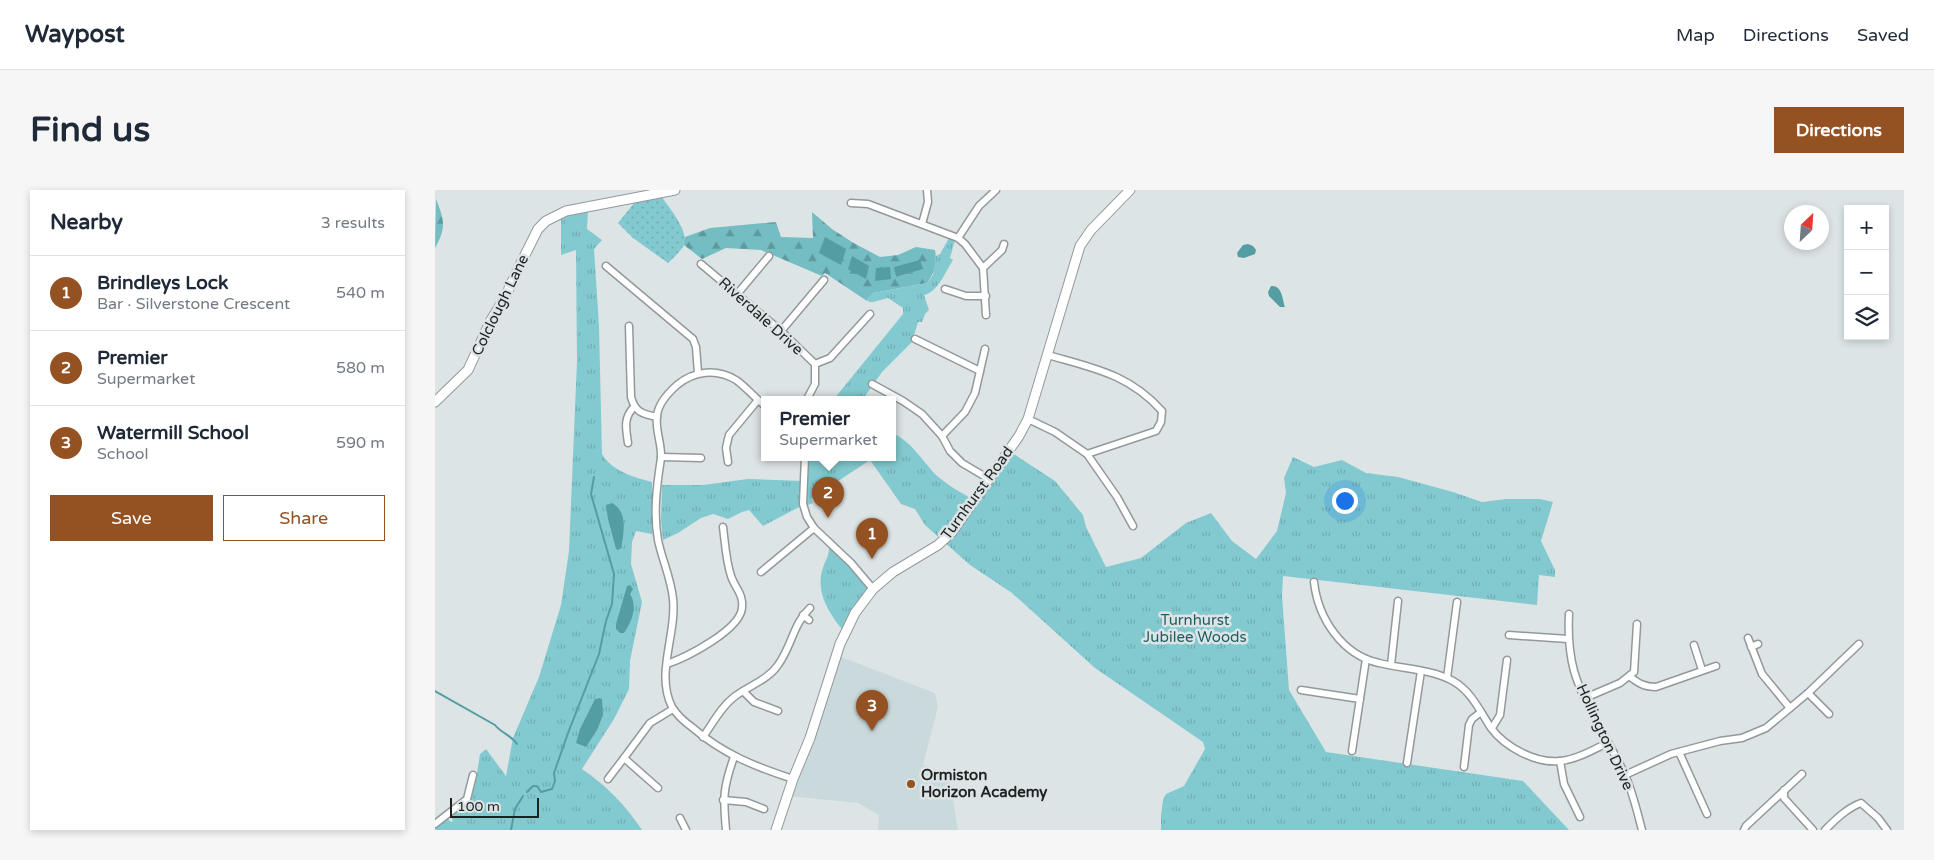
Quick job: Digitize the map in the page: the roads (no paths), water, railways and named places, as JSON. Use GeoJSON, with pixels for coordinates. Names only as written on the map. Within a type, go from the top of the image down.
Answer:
{"type":"FeatureCollection","features":[{"type":"Feature","properties":{"kind":"street","name":"Colclough Lane"},"geometry":{"type":"LineString","coordinates":[[435,402],[468,370],[491,320],[505,297],[538,229],[546,221],[567,211],[675,190]]}},
{"type":"Feature","properties":{"kind":"street"},"geometry":{"type":"LineString","coordinates":[[922,224],[928,202],[927,190]]}},
{"type":"Feature","properties":{"kind":"street"},"geometry":{"type":"LineString","coordinates":[[958,238],[979,206],[997,190]]}},
{"type":"Feature","properties":{"kind":"street","name":"Turnhurst Road"},"geometry":{"type":"LineString","coordinates":[[776,830],[793,779],[810,738],[843,636],[855,613],[873,589],[893,572],[938,545],[952,532],[1019,436],[1028,419],[1080,246],[1091,230],[1129,190]]}},
{"type":"Feature","properties":{"kind":"street"},"geometry":{"type":"LineString","coordinates":[[851,203],[863,200],[868,204],[958,238],[965,244],[983,268],[986,315]]}},
{"type":"Feature","properties":{"kind":"street"},"geometry":{"type":"LineString","coordinates":[[983,268],[1004,249]]}},
{"type":"Feature","properties":{"kind":"street"},"geometry":{"type":"LineString","coordinates":[[737,293],[769,256]]}},
{"type":"Feature","properties":{"kind":"street","name":"Riverdale Drive"},"geometry":{"type":"LineString","coordinates":[[701,264],[781,331],[815,364],[815,384],[809,396]]}},
{"type":"Feature","properties":{"kind":"street"},"geometry":{"type":"LineString","coordinates":[[606,266],[693,339],[696,347],[698,373]]}},
{"type":"Feature","properties":{"kind":"street"},"geometry":{"type":"LineString","coordinates":[[781,331],[824,280]]}},
{"type":"Feature","properties":{"kind":"street"},"geometry":{"type":"LineString","coordinates":[[945,290],[966,296],[986,296]]}},
{"type":"Feature","properties":{"kind":"street"},"geometry":{"type":"LineString","coordinates":[[815,364],[830,358],[870,314]]}},
{"type":"Feature","properties":{"kind":"street"},"geometry":{"type":"LineString","coordinates":[[629,326],[631,397],[634,408],[640,413],[657,416]]}},
{"type":"Feature","properties":{"kind":"street"},"geometry":{"type":"LineString","coordinates":[[915,339],[980,371]]}},
{"type":"Feature","properties":{"kind":"street"},"geometry":{"type":"LineString","coordinates":[[942,436],[965,412],[975,393],[985,349]]}},
{"type":"Feature","properties":{"kind":"street"},"geometry":{"type":"LineString","coordinates":[[1048,355],[1111,374],[1148,395],[1162,410],[1161,422],[1156,431],[1087,454]]}},
{"type":"Feature","properties":{"kind":"street"},"geometry":{"type":"LineString","coordinates":[[761,402],[737,381],[728,376],[719,373],[698,373],[685,378],[670,391],[663,400],[657,416],[661,457],[657,491],[658,541],[670,577],[673,600],[666,681],[673,709],[703,737],[735,757],[758,768],[793,779]]}},
{"type":"Feature","properties":{"kind":"street"},"geometry":{"type":"LineString","coordinates":[[872,384],[893,396]]}},
{"type":"Feature","properties":{"kind":"street"},"geometry":{"type":"LineString","coordinates":[[896,398],[922,414],[942,436],[951,451],[962,463],[989,479]]}},
{"type":"Feature","properties":{"kind":"street"},"geometry":{"type":"LineString","coordinates":[[728,462],[726,448],[729,435],[758,400]]}},
{"type":"Feature","properties":{"kind":"street"},"geometry":{"type":"LineString","coordinates":[[628,443],[625,423],[629,412],[634,408]]}},
{"type":"Feature","properties":{"kind":"street"},"geometry":{"type":"LineString","coordinates":[[1028,419],[1055,432],[1087,454],[1117,497],[1133,526]]}},
{"type":"Feature","properties":{"kind":"street"},"geometry":{"type":"LineString","coordinates":[[661,457],[701,458]]}},
{"type":"Feature","properties":{"kind":"street"},"geometry":{"type":"LineString","coordinates":[[805,461],[803,505],[807,517],[814,528],[851,563],[873,589]]}},
{"type":"Feature","properties":{"kind":"street"},"geometry":{"type":"LineString","coordinates":[[667,664],[680,660],[719,636],[740,618],[743,608],[741,595],[731,576],[723,527]]}},
{"type":"Feature","properties":{"kind":"street"},"geometry":{"type":"LineString","coordinates":[[761,572],[814,528]]}},
{"type":"Feature","properties":{"kind":"street"},"geometry":{"type":"LineString","coordinates":[[1315,582],[1319,605],[1333,632],[1351,651],[1366,660],[1447,678],[1465,690],[1492,728],[1517,750],[1537,758],[1560,761],[1576,757],[1607,742]]}},
{"type":"Feature","properties":{"kind":"street"},"geometry":{"type":"LineString","coordinates":[[1447,678],[1457,602]]}},
{"type":"Feature","properties":{"kind":"street"},"geometry":{"type":"LineString","coordinates":[[1391,665],[1395,605]]}},
{"type":"Feature","properties":{"kind":"street"},"geometry":{"type":"LineString","coordinates":[[703,737],[723,707],[771,673],[778,665],[788,647],[797,623],[810,608]]}},
{"type":"Feature","properties":{"kind":"street","name":"Hollington Drive"},"geometry":{"type":"LineString","coordinates":[[1569,614],[1568,639],[1574,671],[1585,698],[1625,775],[1635,801],[1642,830]]}},
{"type":"Feature","properties":{"kind":"street"},"geometry":{"type":"LineString","coordinates":[[803,615],[809,620]]}},
{"type":"Feature","properties":{"kind":"street"},"geometry":{"type":"LineString","coordinates":[[1585,698],[1621,683],[1633,672],[1637,627],[1629,629]]}},
{"type":"Feature","properties":{"kind":"street"},"geometry":{"type":"LineString","coordinates":[[1509,635],[1568,639]]}},
{"type":"Feature","properties":{"kind":"street"},"geometry":{"type":"LineString","coordinates":[[1748,638],[1762,674],[1790,708]]}},
{"type":"Feature","properties":{"kind":"street"},"geometry":{"type":"LineString","coordinates":[[1692,643],[1702,670]]}},
{"type":"Feature","properties":{"kind":"street"},"geometry":{"type":"LineString","coordinates":[[1751,647],[1758,644]]}},
{"type":"Feature","properties":{"kind":"street"},"geometry":{"type":"LineString","coordinates":[[1625,775],[1679,752],[1720,741],[1742,738],[1767,728],[1808,693],[1859,644]]}},
{"type":"Feature","properties":{"kind":"street"},"geometry":{"type":"LineString","coordinates":[[1841,649],[1847,655]]}},
{"type":"Feature","properties":{"kind":"street"},"geometry":{"type":"LineString","coordinates":[[1352,751],[1366,660]]}},
{"type":"Feature","properties":{"kind":"street"},"geometry":{"type":"LineString","coordinates":[[1492,728],[1500,716],[1508,671],[1507,660]]}},
{"type":"Feature","properties":{"kind":"street"},"geometry":{"type":"LineString","coordinates":[[1629,676],[1647,687],[1656,687],[1716,666]]}},
{"type":"Feature","properties":{"kind":"street"},"geometry":{"type":"LineString","coordinates":[[1407,763],[1421,671]]}},
{"type":"Feature","properties":{"kind":"street"},"geometry":{"type":"LineString","coordinates":[[1301,690],[1311,688],[1359,699]]}},
{"type":"Feature","properties":{"kind":"street"},"geometry":{"type":"LineString","coordinates":[[743,691],[754,702],[777,711]]}},
{"type":"Feature","properties":{"kind":"street"},"geometry":{"type":"LineString","coordinates":[[1808,693],[1829,714]]}},
{"type":"Feature","properties":{"kind":"street"},"geometry":{"type":"LineString","coordinates":[[609,779],[650,723],[673,709]]}},
{"type":"Feature","properties":{"kind":"street"},"geometry":{"type":"LineString","coordinates":[[1464,767],[1469,755],[1469,725],[1472,719],[1481,712]]}},
{"type":"Feature","properties":{"kind":"street"},"geometry":{"type":"LineString","coordinates":[[1679,752],[1703,811]]}},
{"type":"Feature","properties":{"kind":"street"},"geometry":{"type":"LineString","coordinates":[[726,830],[723,800],[724,787],[735,757]]}},
{"type":"Feature","properties":{"kind":"street"},"geometry":{"type":"LineString","coordinates":[[624,758],[658,788]]}},
{"type":"Feature","properties":{"kind":"street"},"geometry":{"type":"LineString","coordinates":[[1560,761],[1564,784],[1580,816]]}},
{"type":"Feature","properties":{"kind":"street"},"geometry":{"type":"LineString","coordinates":[[1744,830],[1802,774]]}},
{"type":"Feature","properties":{"kind":"street"},"geometry":{"type":"LineString","coordinates":[[435,824],[449,818],[469,796],[473,775]]}},
{"type":"Feature","properties":{"kind":"street"},"geometry":{"type":"LineString","coordinates":[[1784,790],[1784,798],[1813,830]]}},
{"type":"Feature","properties":{"kind":"street"},"geometry":{"type":"LineString","coordinates":[[723,800],[745,802],[760,809]]}},
{"type":"Feature","properties":{"kind":"street"},"geometry":{"type":"LineString","coordinates":[[1825,830],[1841,815],[1861,803],[1878,818],[1887,830]]}},
{"type":"Feature","properties":{"kind":"street"},"geometry":{"type":"LineString","coordinates":[[680,818],[686,830]]}},
{"type":"Feature","properties":{"kind":"waterway"},"geometry":{"type":"LineString","coordinates":[[527,792],[533,786],[537,786],[541,792],[552,789],[555,781],[554,773],[599,654],[606,621],[612,604],[614,574],[591,494],[594,477]]}},
{"type":"Feature","properties":{"kind":"waterway"},"geometry":{"type":"LineString","coordinates":[[435,691],[495,725],[517,744]]}},
{"type":"Feature","properties":{"kind":"waterway"},"geometry":{"type":"LineString","coordinates":[[511,830],[515,809],[523,796]]}},
{"type":"Feature","properties":{"kind":"place","name":"Premier"},"geometry":{"type":"Point","coordinates":[828,518]}},
{"type":"Feature","properties":{"kind":"place","name":"Brindleys Lock"},"geometry":{"type":"Point","coordinates":[872,559]}},
{"type":"Feature","properties":{"kind":"place","name":"Watermill School"},"geometry":{"type":"Point","coordinates":[872,731]}},
{"type":"Feature","properties":{"kind":"place","name":"Ormiston Horizon Academy"},"geometry":{"type":"Point","coordinates":[911,784]}},
{"type":"Feature","properties":{"kind":"park label","name":"Turnhurst Jubilee Woods"},"geometry":{"type":"Point","coordinates":[1195,628]}}]}
